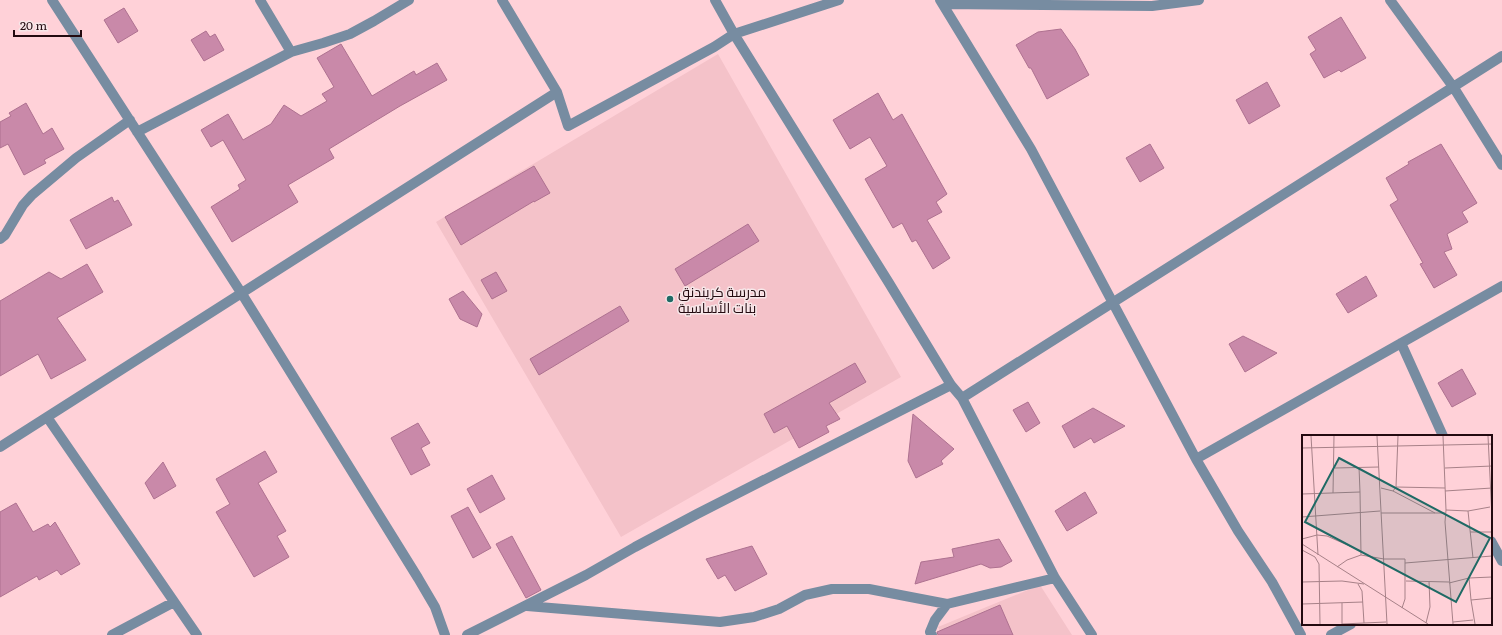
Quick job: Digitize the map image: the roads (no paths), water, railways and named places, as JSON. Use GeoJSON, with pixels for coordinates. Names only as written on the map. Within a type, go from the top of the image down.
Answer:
{"type":"FeatureCollection","features":[{"type":"Feature","properties":{"kind":"street"},"geometry":{"type":"LineString","coordinates":[[52,0],[242,294],[418,578],[435,608],[445,635]]}},
{"type":"Feature","properties":{"kind":"street"},"geometry":{"type":"LineString","coordinates":[[260,0],[291,52]]}},
{"type":"Feature","properties":{"kind":"street"},"geometry":{"type":"LineString","coordinates":[[137,132],[291,52],[350,34],[374,22],[408,0]]}},
{"type":"Feature","properties":{"kind":"street"},"geometry":{"type":"LineString","coordinates":[[502,0],[557,92],[568,126],[714,47],[734,34],[839,0]]}},
{"type":"Feature","properties":{"kind":"street"},"geometry":{"type":"LineString","coordinates":[[715,0],[734,34],[951,385],[962,398],[1055,578],[1092,635]]}},
{"type":"Feature","properties":{"kind":"street"},"geometry":{"type":"LineString","coordinates":[[941,2],[1152,6],[1199,0]]}},
{"type":"Feature","properties":{"kind":"street"},"geometry":{"type":"LineString","coordinates":[[1390,0],[1454,88],[1502,165]]}},
{"type":"Feature","properties":{"kind":"street"},"geometry":{"type":"LineString","coordinates":[[941,2],[1031,149],[1196,459],[1238,531],[1272,582],[1301,635]]}},
{"type":"Feature","properties":{"kind":"street"},"geometry":{"type":"LineString","coordinates":[[962,398],[1454,88],[1502,56]]}},
{"type":"Feature","properties":{"kind":"street"},"geometry":{"type":"LineString","coordinates":[[0,447],[557,92]]}},
{"type":"Feature","properties":{"kind":"street"},"geometry":{"type":"LineString","coordinates":[[0,239],[5,235],[23,205],[32,195],[76,158],[130,120]]}},
{"type":"Feature","properties":{"kind":"street"},"geometry":{"type":"LineString","coordinates":[[1196,459],[1502,286]]}},
{"type":"Feature","properties":{"kind":"street"},"geometry":{"type":"LineString","coordinates":[[1401,343],[1443,435]]}},
{"type":"Feature","properties":{"kind":"street"},"geometry":{"type":"LineString","coordinates":[[467,635],[527,606],[635,547],[951,385]]}},
{"type":"Feature","properties":{"kind":"street"},"geometry":{"type":"LineString","coordinates":[[47,417],[197,635]]}},
{"type":"Feature","properties":{"kind":"street"},"geometry":{"type":"LineString","coordinates":[[1492,545],[1502,561]]}},
{"type":"Feature","properties":{"kind":"street"},"geometry":{"type":"LineString","coordinates":[[527,606],[720,622],[754,617],[779,609],[805,595],[832,589],[869,589],[947,604],[1055,578]]}},
{"type":"Feature","properties":{"kind":"street"},"geometry":{"type":"LineString","coordinates":[[112,635],[174,602]]}},
{"type":"Feature","properties":{"kind":"street"},"geometry":{"type":"LineString","coordinates":[[932,635],[930,632],[935,620],[947,604]]}},
{"type":"Feature","properties":{"kind":"street"},"geometry":{"type":"LineString","coordinates":[[1331,635],[1349,625]]}},
{"type":"Feature","properties":{"kind":"place","name":"مدرسة كريندنق بنات الأساسية"},"geometry":{"type":"Point","coordinates":[670,299]}}]}
